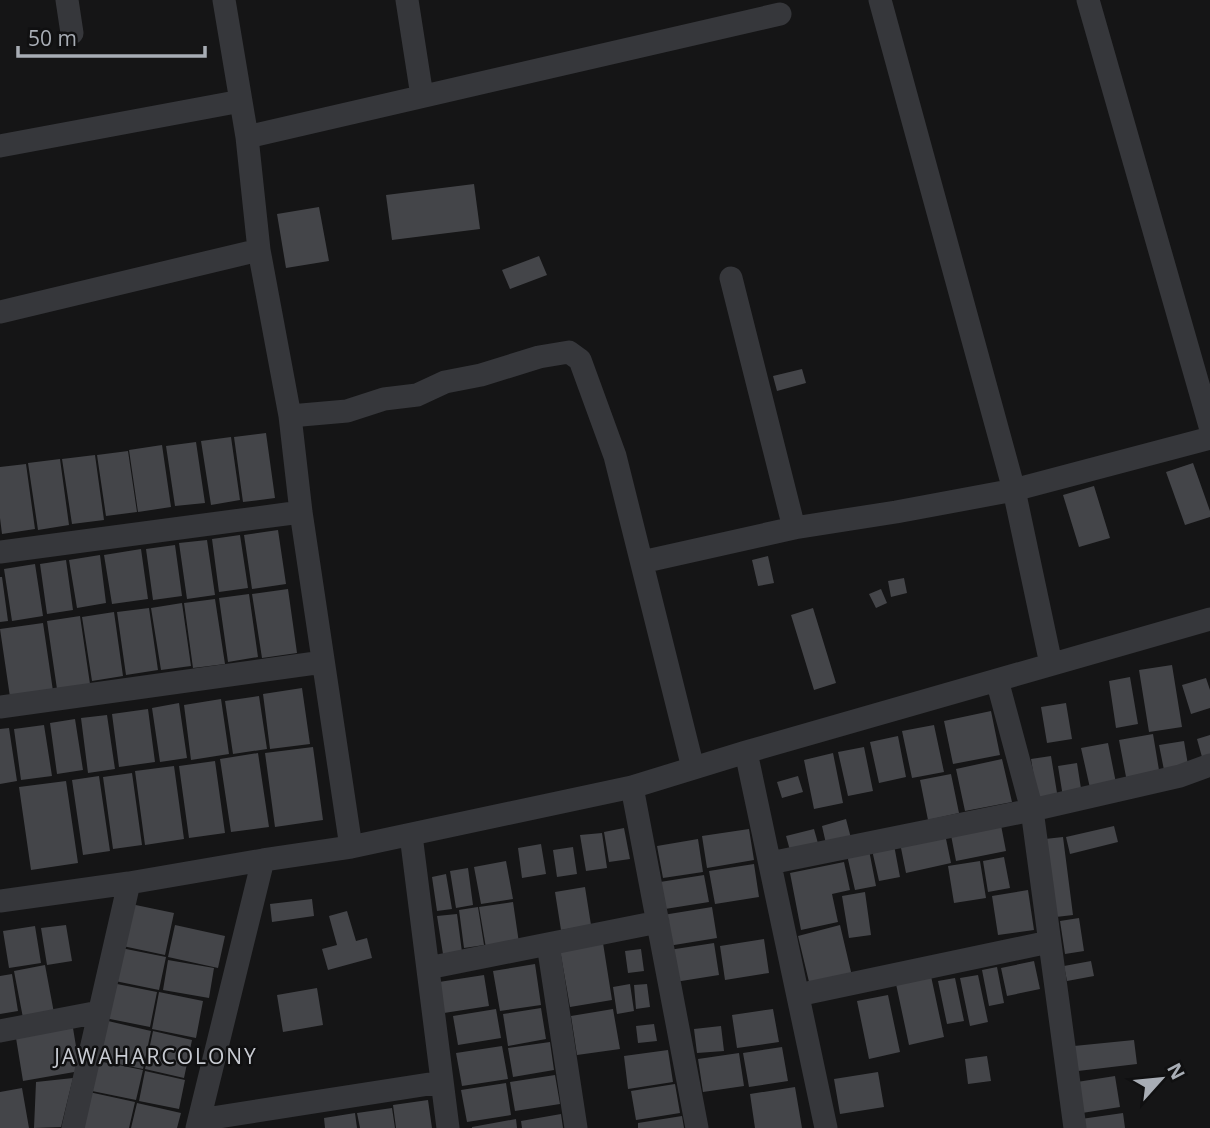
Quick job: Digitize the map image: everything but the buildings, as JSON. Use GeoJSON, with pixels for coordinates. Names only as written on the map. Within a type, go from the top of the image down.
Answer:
{"type":"FeatureCollection","features":[{"type":"Feature","properties":{"kind":"street"},"geometry":{"type":"LineString","coordinates":[[66,0],[72,33]]}},
{"type":"Feature","properties":{"kind":"street"},"geometry":{"type":"LineString","coordinates":[[224,0],[247,137],[259,250],[290,416],[301,512],[351,846]]}},
{"type":"Feature","properties":{"kind":"street"},"geometry":{"type":"LineString","coordinates":[[407,0],[422,96]]}},
{"type":"Feature","properties":{"kind":"street"},"geometry":{"type":"LineString","coordinates":[[880,0],[1014,490],[1051,664]]}},
{"type":"Feature","properties":{"kind":"street"},"geometry":{"type":"LineString","coordinates":[[1088,0],[1210,426]]}},
{"type":"Feature","properties":{"kind":"street"},"geometry":{"type":"LineString","coordinates":[[247,137],[780,14]]}},
{"type":"Feature","properties":{"kind":"street"},"geometry":{"type":"LineString","coordinates":[[0,146],[241,101]]}},
{"type":"Feature","properties":{"kind":"street"},"geometry":{"type":"LineString","coordinates":[[0,312],[259,250]]}},
{"type":"Feature","properties":{"kind":"street"},"geometry":{"type":"LineString","coordinates":[[731,278],[794,528]]}},
{"type":"Feature","properties":{"kind":"street"},"geometry":{"type":"LineString","coordinates":[[290,416],[347,411],[384,399],[417,395],[445,382],[481,375],[539,357],[569,352],[580,360],[615,456],[693,768]]}},
{"type":"Feature","properties":{"kind":"street"},"geometry":{"type":"LineString","coordinates":[[642,562],[794,528],[1014,490],[1210,438]]}},
{"type":"Feature","properties":{"kind":"street"},"geometry":{"type":"LineString","coordinates":[[0,552],[301,512]]}},
{"type":"Feature","properties":{"kind":"street"},"geometry":{"type":"LineString","coordinates":[[0,901],[129,883],[351,846],[632,787],[1210,619]]}},
{"type":"Feature","properties":{"kind":"street"},"geometry":{"type":"LineString","coordinates":[[0,707],[323,662]]}},
{"type":"Feature","properties":{"kind":"street"},"geometry":{"type":"LineString","coordinates":[[997,680],[1032,810],[1074,1128]]}},
{"type":"Feature","properties":{"kind":"street"},"geometry":{"type":"LineString","coordinates":[[746,752],[826,1128]]}},
{"type":"Feature","properties":{"kind":"street"},"geometry":{"type":"LineString","coordinates":[[770,863],[1032,810],[1180,776],[1210,765]]}},
{"type":"Feature","properties":{"kind":"street"},"geometry":{"type":"LineString","coordinates":[[632,787],[697,1128]]}},
{"type":"Feature","properties":{"kind":"street"},"geometry":{"type":"LineString","coordinates":[[411,835],[448,1128]]}},
{"type":"Feature","properties":{"kind":"street"},"geometry":{"type":"LineString","coordinates":[[262,860],[198,1124],[442,1082]]}},
{"type":"Feature","properties":{"kind":"street"},"geometry":{"type":"LineString","coordinates":[[73,1128],[129,883]]}},
{"type":"Feature","properties":{"kind":"street"},"geometry":{"type":"LineString","coordinates":[[428,968],[658,922]]}},
{"type":"Feature","properties":{"kind":"street"},"geometry":{"type":"LineString","coordinates":[[798,995],[1049,942]]}},
{"type":"Feature","properties":{"kind":"street"},"geometry":{"type":"LineString","coordinates":[[548,944],[576,1128]]}},
{"type":"Feature","properties":{"kind":"street"},"geometry":{"type":"LineString","coordinates":[[0,1031],[99,1012]]}},
{"type":"Feature","properties":{"kind":"district","name":"JAWAHARCOLONY"},"geometry":{"type":"Point","coordinates":[156,1057]}}]}
